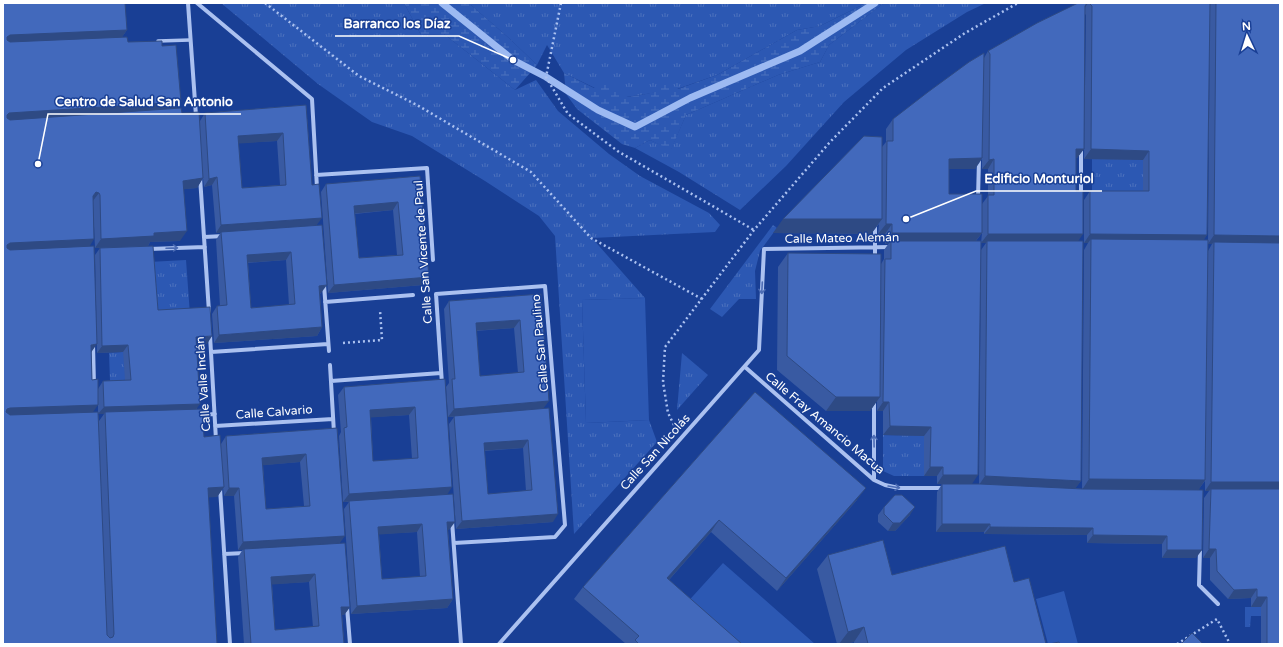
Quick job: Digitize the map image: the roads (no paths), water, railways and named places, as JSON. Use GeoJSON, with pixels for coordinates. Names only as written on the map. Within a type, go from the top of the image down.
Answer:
{"type":"FeatureCollection","features":[{"type":"Feature","properties":{"kind":"street"},"geometry":{"type":"LineString","coordinates":[[188,3],[196,120]]}},
{"type":"Feature","properties":{"kind":"street"},"geometry":{"type":"LineString","coordinates":[[197,3],[312,98],[317,190]]}},
{"type":"Feature","properties":{"kind":"street"},"geometry":{"type":"LineString","coordinates":[[151,42],[190,40]]}},
{"type":"Feature","properties":{"kind":"street"},"geometry":{"type":"LineString","coordinates":[[188,113],[195,113]]}},
{"type":"Feature","properties":{"kind":"street"},"geometry":{"type":"LineString","coordinates":[[1081,143],[1081,198]]}},
{"type":"Feature","properties":{"kind":"street"},"geometry":{"type":"LineString","coordinates":[[978,206],[979,151]]}},
{"type":"Feature","properties":{"kind":"street","name":"Calle San Vicente de Paul"},"geometry":{"type":"LineString","coordinates":[[316,175],[427,168],[433,260]]}},
{"type":"Feature","properties":{"kind":"street"},"geometry":{"type":"LineString","coordinates":[[200,175],[209,314]]}},
{"type":"Feature","properties":{"kind":"street"},"geometry":{"type":"LineString","coordinates":[[875,223],[875,262]]}},
{"type":"Feature","properties":{"kind":"street"},"geometry":{"type":"LineString","coordinates":[[204,237],[227,235]]}},
{"type":"Feature","properties":{"kind":"street","name":"Calle Mateo Alemán"},"geometry":{"type":"LineString","coordinates":[[764,249],[899,246]]}},
{"type":"Feature","properties":{"kind":"street"},"geometry":{"type":"LineString","coordinates":[[144,249],[205,247]]}},
{"type":"Feature","properties":{"kind":"street","name":"Calle San Nicolás"},"geometry":{"type":"LineString","coordinates":[[499,644],[759,350],[764,249]]}},
{"type":"Feature","properties":{"kind":"street"},"geometry":{"type":"LineString","coordinates":[[324,280],[329,351]]}},
{"type":"Feature","properties":{"kind":"street","name":"Calle San Paulino"},"geometry":{"type":"LineString","coordinates":[[436,294],[545,286],[565,525],[555,537],[454,543]]}},
{"type":"Feature","properties":{"kind":"street","name":"Calle San Vicente de Paul"},"geometry":{"type":"LineString","coordinates":[[436,294],[442,389]]}},
{"type":"Feature","properties":{"kind":"street","name":"Calle San Vicente de Paul"},"geometry":{"type":"LineString","coordinates":[[325,302],[413,295]]}},
{"type":"Feature","properties":{"kind":"street","name":"Calle Valle Inclán"},"geometry":{"type":"LineString","coordinates":[[210,329],[217,449]]}},
{"type":"Feature","properties":{"kind":"street"},"geometry":{"type":"LineString","coordinates":[[93,338],[94,394]]}},
{"type":"Feature","properties":{"kind":"street"},"geometry":{"type":"LineString","coordinates":[[211,352],[328,344]]}},
{"type":"Feature","properties":{"kind":"street"},"geometry":{"type":"LineString","coordinates":[[330,365],[334,434]]}},
{"type":"Feature","properties":{"kind":"street","name":"Calle Fray Amancio Macua"},"geometry":{"type":"LineString","coordinates":[[745,367],[874,480],[885,486],[899,488],[952,488]]}},
{"type":"Feature","properties":{"kind":"street"},"geometry":{"type":"LineString","coordinates":[[331,381],[441,373]]}},
{"type":"Feature","properties":{"kind":"street"},"geometry":{"type":"LineString","coordinates":[[874,396],[874,480]]}},
{"type":"Feature","properties":{"kind":"street"},"geometry":{"type":"LineString","coordinates":[[547,413],[555,412]]}},
{"type":"Feature","properties":{"kind":"street"},"geometry":{"type":"LineString","coordinates":[[191,415],[215,414]]}},
{"type":"Feature","properties":{"kind":"street","name":"Calle Calvario"},"geometry":{"type":"LineString","coordinates":[[216,426],[333,418]]}},
{"type":"Feature","properties":{"kind":"street"},"geometry":{"type":"LineString","coordinates":[[219,486],[230,644]]}},
{"type":"Feature","properties":{"kind":"street"},"geometry":{"type":"LineString","coordinates":[[451,513],[461,644]]}},
{"type":"Feature","properties":{"kind":"street"},"geometry":{"type":"LineString","coordinates":[[1200,539],[1199,585],[1218,604]]}},
{"type":"Feature","properties":{"kind":"street"},"geometry":{"type":"LineString","coordinates":[[224,554],[248,553]]}},
{"type":"Feature","properties":{"kind":"street"},"geometry":{"type":"LineString","coordinates":[[346,599],[350,644]]}},
{"type":"Feature","properties":{"kind":"waterway"},"geometry":{"type":"LineString","coordinates":[[442,3],[513,60],[546,77],[598,110],[635,127],[690,98],[800,51],[875,3]]}},
{"type":"Feature","properties":{"kind":"place","name":"Barranco los Díaz"},"geometry":{"type":"Point","coordinates":[513,60]}},
{"type":"Feature","properties":{"kind":"place","name":"Centro de Salud San Antonio"},"geometry":{"type":"Point","coordinates":[38,164]}},
{"type":"Feature","properties":{"kind":"place","name":"Edificio Monturiol"},"geometry":{"type":"Point","coordinates":[906,219]}}]}
